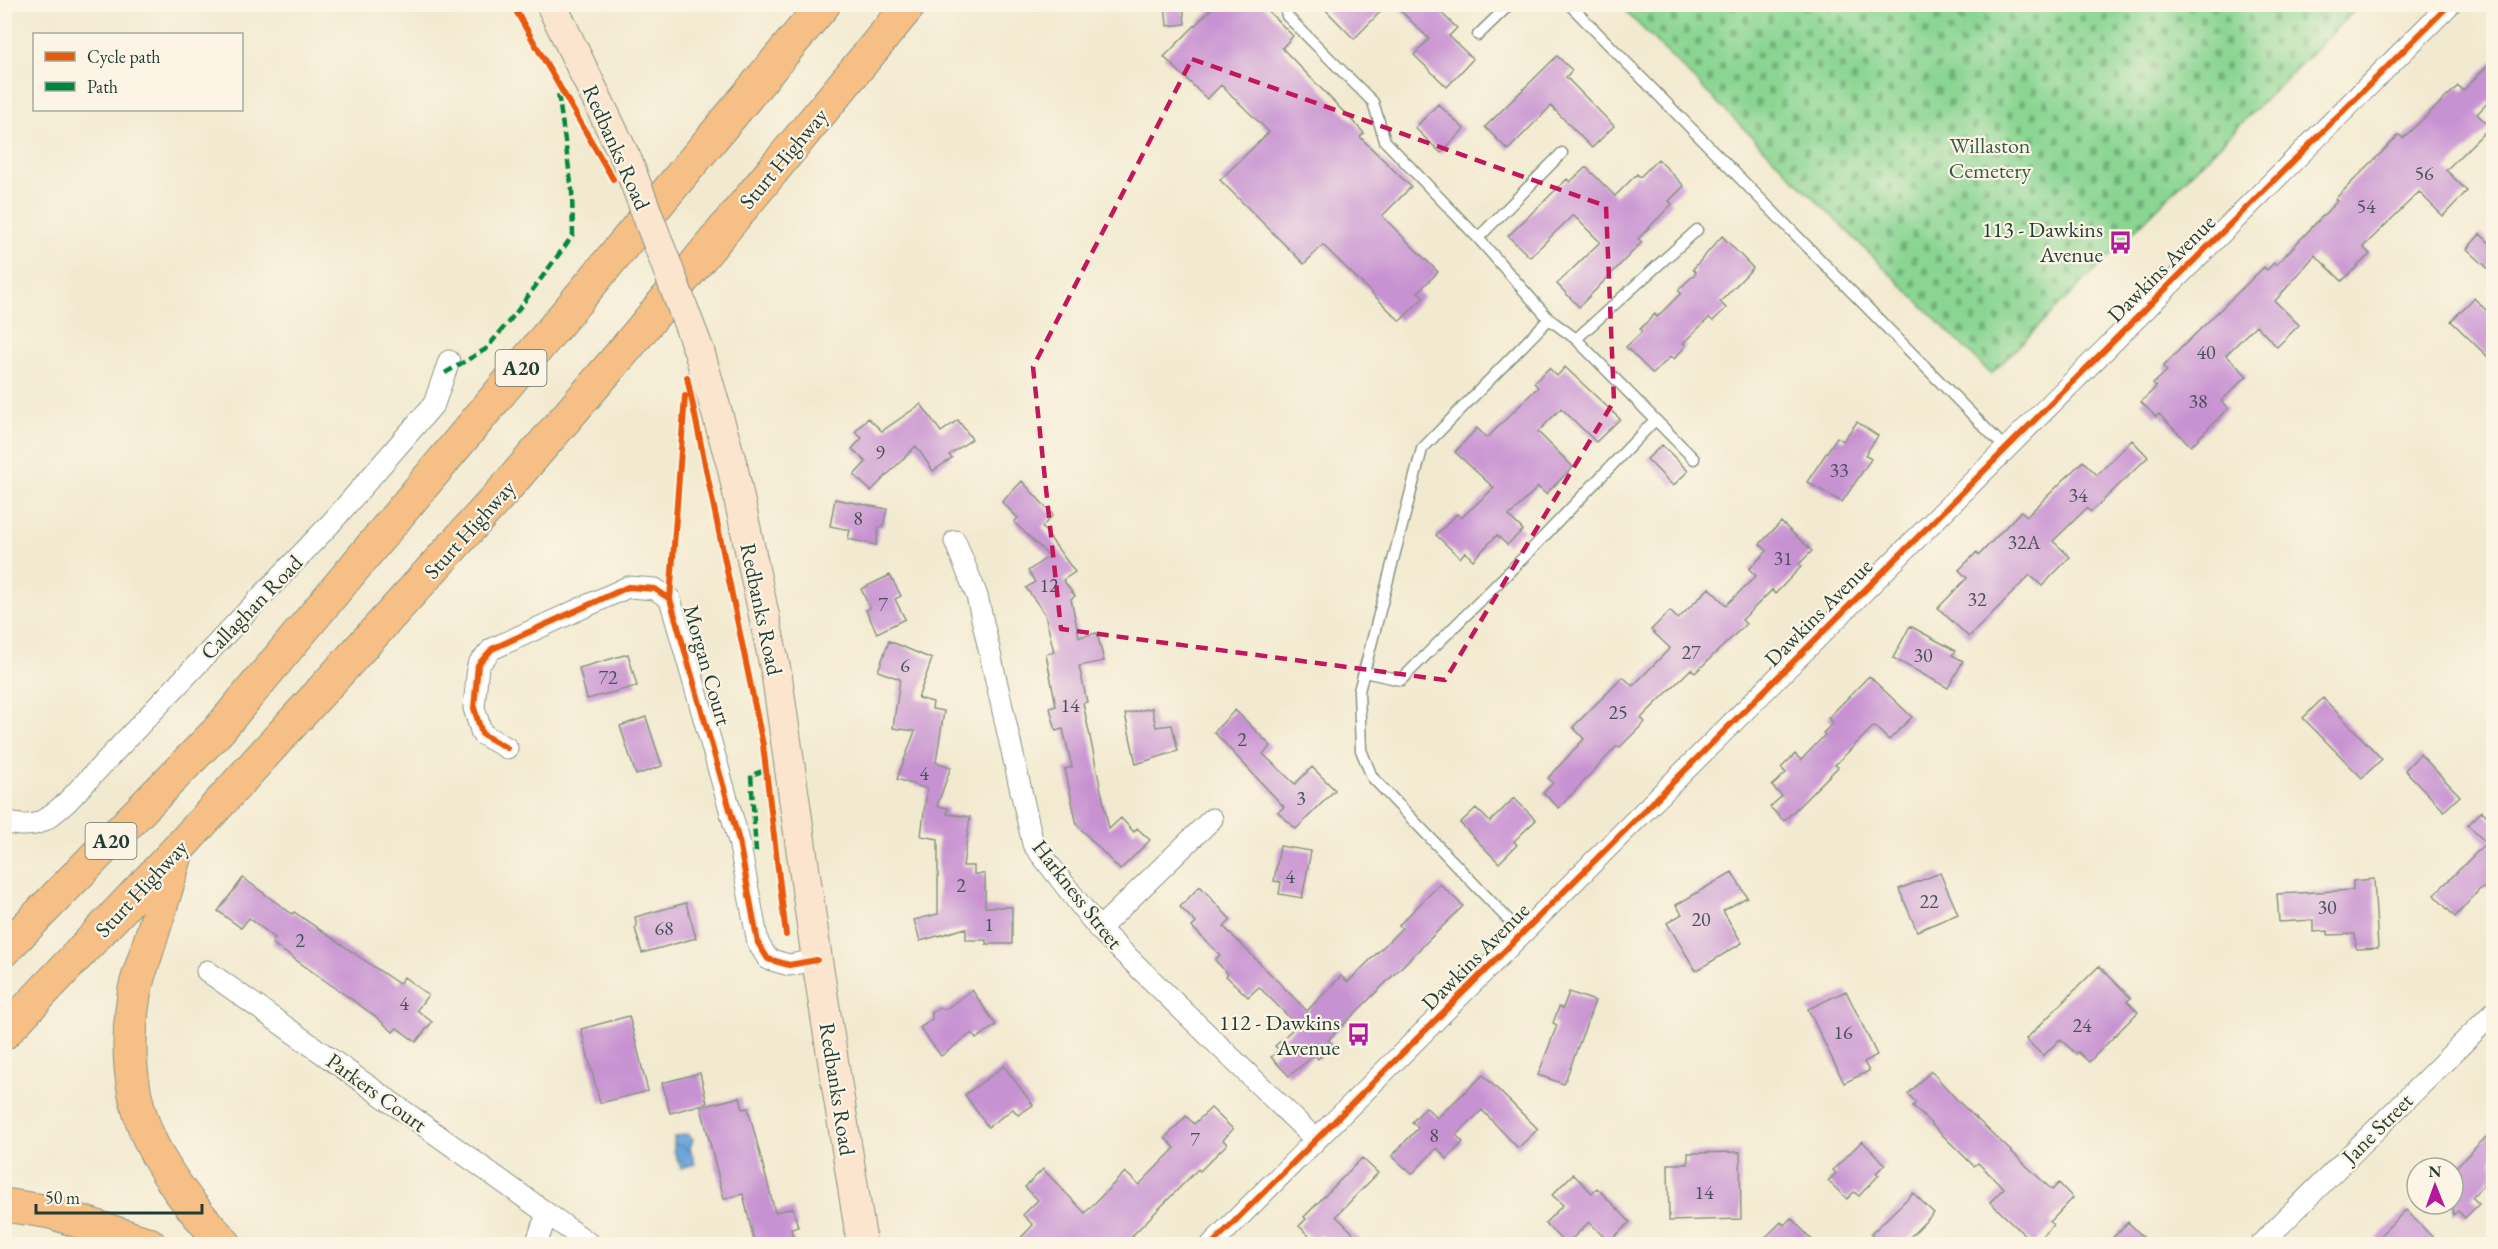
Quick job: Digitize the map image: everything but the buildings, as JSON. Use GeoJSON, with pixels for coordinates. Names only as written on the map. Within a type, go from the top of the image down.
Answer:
{"type":"FeatureCollection","features":[{"type":"Feature","properties":{"kind":"highway","name":"A20"},"geometry":{"type":"LineString","coordinates":[[4,950],[218,731],[824,4]]}},
{"type":"Feature","properties":{"kind":"highway","name":"Sturt Highway"},"geometry":{"type":"LineString","coordinates":[[4,1033],[177,850],[505,489],[636,337],[910,4]]}},
{"type":"Feature","properties":{"kind":"highway"},"geometry":{"type":"LineString","coordinates":[[177,850],[134,994],[130,1054],[133,1083],[136,1102],[149,1143],[169,1180],[225,1245]]}},
{"type":"Feature","properties":{"kind":"highway"},"geometry":{"type":"LineString","coordinates":[[4,1205],[51,1212],[148,1245]]}},
{"type":"Feature","properties":{"kind":"main road","name":"Redbanks Road"},"geometry":{"type":"LineString","coordinates":[[551,4],[627,161],[699,351],[732,465],[777,677],[817,960],[862,1245]]}},
{"type":"Feature","properties":{"kind":"street","name":"Dawkins Avenue"},"geometry":{"type":"LineString","coordinates":[[1222,1241],[1316,1140],[2450,4]]}},
{"type":"Feature","properties":{"kind":"street","name":"Callaghan Road"},"geometry":{"type":"LineString","coordinates":[[14,824],[41,823],[66,803],[331,523],[434,404],[449,361]]}},
{"type":"Feature","properties":{"kind":"street","name":"Harkness Street"},"geometry":{"type":"LineString","coordinates":[[955,541],[977,596],[1033,844],[1099,928],[1316,1140]]}},
{"type":"Feature","properties":{"kind":"street","name":"Morgan Court"},"geometry":{"type":"LineString","coordinates":[[507,748],[482,734],[474,708],[478,665],[492,649],[627,587],[655,589],[670,599],[739,841],[758,943],[768,959],[789,965],[817,960]]}},
{"type":"Feature","properties":{"kind":"street"},"geometry":{"type":"LineString","coordinates":[[1099,928],[1212,819]]}},
{"type":"Feature","properties":{"kind":"street","name":"Parkers Court"},"geometry":{"type":"LineString","coordinates":[[207,970],[590,1245]]}},
{"type":"Feature","properties":{"kind":"street","name":"Jane Street"},"geometry":{"type":"LineString","coordinates":[[2261,1245],[2493,1012]]}},
{"type":"Feature","properties":{"kind":"street"},"geometry":{"type":"LineString","coordinates":[[536,1245],[548,1214]]}},
{"type":"Feature","properties":{"kind":"lane"},"geometry":{"type":"LineString","coordinates":[[1284,4],[1287,16],[1373,102],[1385,141],[1478,238],[1549,319],[1576,339],[1694,459]]}},
{"type":"Feature","properties":{"kind":"lane"},"geometry":{"type":"LineString","coordinates":[[1478,35],[1510,4]]}},
{"type":"Feature","properties":{"kind":"lane"},"geometry":{"type":"LineString","coordinates":[[1569,4],[2006,449]]}},
{"type":"Feature","properties":{"kind":"lane"},"geometry":{"type":"LineString","coordinates":[[1478,238],[1562,153]]}},
{"type":"Feature","properties":{"kind":"lane"},"geometry":{"type":"LineString","coordinates":[[1576,339],[1696,230]]}},
{"type":"Feature","properties":{"kind":"lane"},"geometry":{"type":"LineString","coordinates":[[1522,934],[1372,777],[1361,750],[1359,691],[1422,449],[1549,319]]}},
{"type":"Feature","properties":{"kind":"lane"},"geometry":{"type":"LineString","coordinates":[[1364,672],[1401,680],[1531,550],[1655,420]]}},
{"type":"Feature","properties":{"kind":"highlighted area"},"geometry":{"type":"Polygon","coordinates":[[[1192,59],[1606,206],[1614,401],[1445,680],[1061,629],[1033,367],[1192,59]]]}},
{"type":"Feature","properties":{"kind":"green space","name":"Willaston Cemetery"},"geometry":{"type":"Polygon","coordinates":[[[1619,5],[2360,5],[1991,374],[1619,5]]]}},
{"type":"Feature","properties":{"kind":"water"},"geometry":{"type":"Polygon","coordinates":[[[687,1134],[693,1139],[690,1148],[695,1164],[681,1168],[674,1151],[674,1137],[687,1134]]]}},
{"type":"Feature","properties":{"kind":"marked path"},"geometry":{"type":"LineString","coordinates":[[445,373],[486,349],[515,314],[573,235],[572,190],[558,92]]}},
{"type":"Feature","properties":{"kind":"marked path"},"geometry":{"type":"LineString","coordinates":[[756,852],[751,775],[766,770]]}},
{"type":"Feature","properties":{"kind":"cycle path"},"geometry":{"type":"LineString","coordinates":[[512,4],[613,179]]}},
{"type":"Feature","properties":{"kind":"cycle path"},"geometry":{"type":"LineString","coordinates":[[1212,1244],[2450,4]]}},
{"type":"Feature","properties":{"kind":"cycle path"},"geometry":{"type":"LineString","coordinates":[[687,377],[763,745],[786,935]]}},
{"type":"Feature","properties":{"kind":"cycle path"},"geometry":{"type":"LineString","coordinates":[[670,599],[685,396]]}},
{"type":"Feature","properties":{"kind":"cycle path"},"geometry":{"type":"LineString","coordinates":[[507,748],[482,734],[474,708],[478,665],[492,649],[628,587],[655,589],[670,599],[739,841],[758,943],[768,959],[789,965],[817,960]]}},
{"type":"Feature","properties":{"kind":"place","name":"113 - Dawkins Avenue"},"geometry":{"type":"Point","coordinates":[2121,242]}},
{"type":"Feature","properties":{"kind":"place","name":"112 - Dawkins Avenue"},"geometry":{"type":"Point","coordinates":[1358,1035]}}]}
